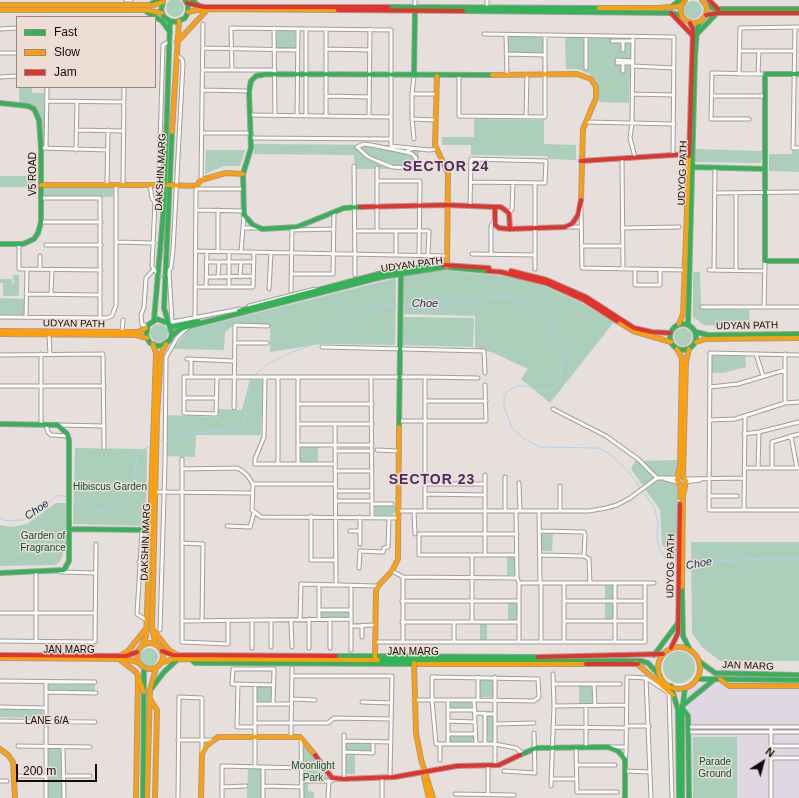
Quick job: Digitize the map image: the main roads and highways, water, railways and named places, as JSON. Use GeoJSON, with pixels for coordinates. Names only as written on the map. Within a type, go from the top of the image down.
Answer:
{"type":"FeatureCollection","features":[{"type":"Feature","properties":{"kind":"main road"},"geometry":{"type":"LineString","coordinates":[[149,5],[158,0]]}},
{"type":"Feature","properties":{"kind":"main road"},"geometry":{"type":"LineString","coordinates":[[192,0],[200,6]]}},
{"type":"Feature","properties":{"kind":"main road"},"geometry":{"type":"LineString","coordinates":[[671,8],[680,0]]}},
{"type":"Feature","properties":{"kind":"main road"},"geometry":{"type":"LineString","coordinates":[[681,15],[681,6],[685,0]]}},
{"type":"Feature","properties":{"kind":"main road"},"geometry":{"type":"LineString","coordinates":[[702,0],[706,5],[718,11],[799,13]]}},
{"type":"Feature","properties":{"kind":"main road"},"geometry":{"type":"LineString","coordinates":[[708,0],[718,11]]}},
{"type":"Feature","properties":{"kind":"main road"},"geometry":{"type":"LineString","coordinates":[[0,5],[149,5],[164,1],[162,13]]}},
{"type":"Feature","properties":{"kind":"main road"},"geometry":{"type":"LineString","coordinates":[[0,10],[144,10],[162,13],[170,21],[179,21],[184,18],[188,12],[186,2],[200,6],[670,13],[681,15],[690,23],[700,22],[706,15],[718,11],[799,9]]}},
{"type":"Feature","properties":{"kind":"main road"},"geometry":{"type":"LineString","coordinates":[[706,5],[706,15]]}},
{"type":"Feature","properties":{"kind":"main road"},"geometry":{"type":"LineString","coordinates":[[188,12],[208,9],[416,9],[487,7],[671,8],[681,6]]}},
{"type":"Feature","properties":{"kind":"main road"},"geometry":{"type":"LineString","coordinates":[[177,42],[208,9]]}},
{"type":"Feature","properties":{"kind":"main road"},"geometry":{"type":"LineString","coordinates":[[414,76],[416,9]]}},
{"type":"Feature","properties":{"kind":"main road"},"geometry":{"type":"LineString","coordinates":[[144,10],[154,16]]}},
{"type":"Feature","properties":{"kind":"main road"},"geometry":{"type":"LineString","coordinates":[[670,13],[694,36],[718,11]]}},
{"type":"Feature","properties":{"kind":"main road"},"geometry":{"type":"LineString","coordinates":[[156,17],[162,21],[170,32]]}},
{"type":"Feature","properties":{"kind":"main road","name":"DAKSHIN MARG"},"geometry":{"type":"LineString","coordinates":[[168,323],[164,308],[165,185],[170,21]]}},
{"type":"Feature","properties":{"kind":"main road","name":"DAKSHIN MARG"},"geometry":{"type":"LineString","coordinates":[[154,320],[156,315],[179,21]]}},
{"type":"Feature","properties":{"kind":"main road","name":"UDYOG PATH"},"geometry":{"type":"LineString","coordinates":[[679,324],[683,314],[694,36],[700,22]]}},
{"type":"Feature","properties":{"kind":"main road","name":"UDYOG PATH"},"geometry":{"type":"LineString","coordinates":[[688,325],[694,36],[690,23]]}},
{"type":"Feature","properties":{"kind":"main road"},"geometry":{"type":"LineString","coordinates":[[495,207],[494,220],[495,225],[499,228],[510,229],[565,227],[575,221],[581,206],[582,139],[586,122],[596,98],[596,87],[591,79],[577,74],[370,76],[297,75],[275,72],[256,76],[251,81],[251,148],[243,174],[243,189],[244,213],[253,225],[262,228],[292,229],[308,224],[344,208],[355,207],[470,206],[501,207],[509,213],[510,229]]}},
{"type":"Feature","properties":{"kind":"main road"},"geometry":{"type":"LineString","coordinates":[[797,74],[765,74],[764,261],[799,261]]}},
{"type":"Feature","properties":{"kind":"main road"},"geometry":{"type":"LineString","coordinates":[[436,76],[435,144],[448,172],[446,206],[447,266]]}},
{"type":"Feature","properties":{"kind":"main road","name":"V5 ROAD"},"geometry":{"type":"LineString","coordinates":[[0,103],[28,106],[34,109],[39,120],[41,148],[41,222],[34,239],[19,244],[0,244]]}},
{"type":"Feature","properties":{"kind":"main road"},"geometry":{"type":"LineString","coordinates":[[581,161],[689,154]]}},
{"type":"Feature","properties":{"kind":"main road"},"geometry":{"type":"LineString","coordinates":[[691,167],[765,169]]}},
{"type":"Feature","properties":{"kind":"main road"},"geometry":{"type":"LineString","coordinates":[[41,185],[176,185],[196,188],[201,180],[226,173],[243,174]]}},
{"type":"Feature","properties":{"kind":"main road","name":"UDYAN PATH"},"geometry":{"type":"LineString","coordinates":[[447,266],[501,272],[546,283],[584,300],[633,331],[671,342]]}},
{"type":"Feature","properties":{"kind":"main road","name":"UDYAN PATH"},"geometry":{"type":"LineString","coordinates":[[172,327],[400,271],[447,266],[501,269],[547,280],[586,297],[634,328],[652,332],[670,333]]}},
{"type":"Feature","properties":{"kind":"main road"},"geometry":{"type":"LineString","coordinates":[[375,658],[375,596],[378,586],[392,571],[398,559],[400,271]]}},
{"type":"Feature","properties":{"kind":"main road","name":"UDYAN PATH"},"geometry":{"type":"LineString","coordinates":[[172,336],[177,331],[189,326],[400,271]]}},
{"type":"Feature","properties":{"kind":"main road"},"geometry":{"type":"LineString","coordinates":[[161,319],[168,323],[172,327],[172,336],[166,344],[162,346],[153,344],[147,338],[147,327],[154,320],[161,319]]}},
{"type":"Feature","properties":{"kind":"main road"},"geometry":{"type":"LineString","coordinates":[[679,324],[688,325],[696,332],[696,342],[689,349],[677,349],[671,342],[670,333],[679,324]]}},
{"type":"Feature","properties":{"kind":"main road","name":"UDYAN PATH"},"geometry":{"type":"LineString","coordinates":[[0,332],[138,332],[147,327]]}},
{"type":"Feature","properties":{"kind":"main road","name":"UDYAN PATH"},"geometry":{"type":"LineString","coordinates":[[0,332],[136,335],[147,338]]}},
{"type":"Feature","properties":{"kind":"main road","name":"UDYAN PATH"},"geometry":{"type":"LineString","coordinates":[[696,332],[708,335],[799,334]]}},
{"type":"Feature","properties":{"kind":"main road","name":"UDYAN PATH"},"geometry":{"type":"LineString","coordinates":[[696,342],[706,339],[799,338]]}},
{"type":"Feature","properties":{"kind":"main road","name":"DAKSHIN MARG"},"geometry":{"type":"LineString","coordinates":[[142,645],[146,637],[150,530],[156,353],[153,344]]}},
{"type":"Feature","properties":{"kind":"main road","name":"DAKSHIN MARG"},"geometry":{"type":"LineString","coordinates":[[156,645],[152,628],[157,437],[161,354],[166,344]]}},
{"type":"Feature","properties":{"kind":"main road","name":"UDYOG PATH"},"geometry":{"type":"LineString","coordinates":[[677,349],[682,358],[681,575],[683,636],[690,650]]}},
{"type":"Feature","properties":{"kind":"main road","name":"UDYOG PATH"},"geometry":{"type":"LineString","coordinates":[[681,480],[686,362],[689,349]]}},
{"type":"Feature","properties":{"kind":"main road"},"geometry":{"type":"LineString","coordinates":[[0,424],[58,425],[64,429],[68,436],[69,488],[69,561],[64,570],[0,573]]}},
{"type":"Feature","properties":{"kind":"main road"},"geometry":{"type":"LineString","coordinates":[[69,529],[150,530]]}},
{"type":"Feature","properties":{"kind":"main road","name":"UDYOG PATH"},"geometry":{"type":"LineString","coordinates":[[671,648],[678,633],[681,575]]}},
{"type":"Feature","properties":{"kind":"main road"},"geometry":{"type":"LineString","coordinates":[[654,655],[678,623]]}},
{"type":"Feature","properties":{"kind":"main road"},"geometry":{"type":"LineString","coordinates":[[145,694],[138,675],[119,657],[128,651],[140,638],[146,628]]}},
{"type":"Feature","properties":{"kind":"main road"},"geometry":{"type":"LineString","coordinates":[[150,690],[178,657],[168,650],[152,628]]}},
{"type":"Feature","properties":{"kind":"main road"},"geometry":{"type":"LineString","coordinates":[[147,798],[150,690],[152,678],[156,668],[161,663],[162,651],[156,645],[147,643],[142,645],[137,652],[137,662],[148,670],[156,668]]}},
{"type":"Feature","properties":{"kind":"main road"},"geometry":{"type":"LineString","coordinates":[[671,686],[685,688],[697,679],[700,671],[700,662],[696,655],[690,650],[682,647],[671,648],[663,654],[658,664],[660,676],[671,686],[678,710],[679,798]]}},
{"type":"Feature","properties":{"kind":"main road","name":"JAN MARG"},"geometry":{"type":"LineString","coordinates":[[162,651],[178,657],[191,659],[375,658]]}},
{"type":"Feature","properties":{"kind":"main road","name":"JAN MARG"},"geometry":{"type":"LineString","coordinates":[[119,657],[137,652]]}},
{"type":"Feature","properties":{"kind":"main road","name":"JAN MARG"},"geometry":{"type":"LineString","coordinates":[[414,660],[663,654]]}},
{"type":"Feature","properties":{"kind":"main road","name":"JAN MARG"},"geometry":{"type":"LineString","coordinates":[[0,656],[119,657],[137,662]]}},
{"type":"Feature","properties":{"kind":"main road","name":"JAN MARG"},"geometry":{"type":"LineString","coordinates":[[161,663],[165,660],[178,657],[375,658],[414,660],[648,663],[660,676]]}},
{"type":"Feature","properties":{"kind":"main road"},"geometry":{"type":"LineString","coordinates":[[191,659],[195,663],[414,660],[416,733],[430,798]]}},
{"type":"Feature","properties":{"kind":"main road","name":"JAN MARG"},"geometry":{"type":"LineString","coordinates":[[700,662],[715,673],[799,675]]}},
{"type":"Feature","properties":{"kind":"main road"},"geometry":{"type":"LineString","coordinates":[[636,663],[675,696]]}},
{"type":"Feature","properties":{"kind":"main road"},"geometry":{"type":"LineString","coordinates":[[143,798],[145,708],[144,668]]}},
{"type":"Feature","properties":{"kind":"main road"},"geometry":{"type":"LineString","coordinates":[[136,798],[138,675]]}},
{"type":"Feature","properties":{"kind":"main road","name":"JAN MARG"},"geometry":{"type":"LineString","coordinates":[[697,679],[799,680]]}},
{"type":"Feature","properties":{"kind":"main road"},"geometry":{"type":"LineString","coordinates":[[682,707],[717,679],[729,686],[799,686]]}},
{"type":"Feature","properties":{"kind":"main road"},"geometry":{"type":"LineString","coordinates":[[682,798],[682,707],[685,688]]}},
{"type":"Feature","properties":{"kind":"main road"},"geometry":{"type":"LineString","coordinates":[[150,698],[157,710],[155,798]]}},
{"type":"Feature","properties":{"kind":"main road"},"geometry":{"type":"LineString","coordinates":[[682,707],[688,716],[689,798]]}},
{"type":"Feature","properties":{"kind":"main road"},"geometry":{"type":"LineString","coordinates":[[137,708],[145,708]]}},
{"type":"Feature","properties":{"kind":"main road"},"geometry":{"type":"LineString","coordinates":[[201,798],[202,754],[206,746],[218,737],[301,738],[327,772],[335,779],[390,777],[457,766],[500,765],[535,748],[608,747],[618,751],[624,760],[625,798]]}},
{"type":"Feature","properties":{"kind":"main road"},"geometry":{"type":"LineString","coordinates":[[0,749],[8,755],[13,762],[15,776],[15,798]]}},
{"type":"Feature","properties":{"kind":"main road"},"geometry":{"type":"LineString","coordinates":[[424,772],[433,798]]}},
{"type":"Feature","properties":{"kind":"waterway","name":"Choe"},"geometry":{"type":"LineString","coordinates":[[402,305],[415,304],[438,307],[459,299],[477,302],[488,298],[504,296],[527,301],[543,311],[550,319],[556,338],[563,352],[560,379],[557,387],[551,391],[537,391],[527,386],[518,386],[509,390],[504,396],[504,406],[512,428],[523,438],[540,447],[598,448],[610,454],[629,472],[654,507],[658,522],[657,539],[660,550],[669,563],[674,567],[677,567]]}},
{"type":"Feature","properties":{"kind":"waterway","name":"Choe"},"geometry":{"type":"LineString","coordinates":[[255,375],[266,365],[292,352],[331,338],[360,311],[369,307],[399,305]]}},
{"type":"Feature","properties":{"kind":"waterway","name":"Choe"},"geometry":{"type":"LineString","coordinates":[[167,438],[177,435],[239,429],[244,422],[250,384],[253,378]]}},
{"type":"Feature","properties":{"kind":"waterway","name":"Choe"},"geometry":{"type":"LineString","coordinates":[[158,442],[164,439]]}},
{"type":"Feature","properties":{"kind":"waterway","name":"Choe"},"geometry":{"type":"LineString","coordinates":[[71,497],[95,511],[104,512],[127,499],[133,487],[137,456],[141,451],[152,445]]}},
{"type":"Feature","properties":{"kind":"waterway","name":"Choe"},"geometry":{"type":"LineString","coordinates":[[0,518],[7,521],[23,520],[58,495],[68,497]]}},
{"type":"Feature","properties":{"kind":"waterway","name":"Choe"},"geometry":{"type":"LineString","coordinates":[[685,568],[710,561],[799,558]]}},
{"type":"Feature","properties":{"kind":"district","name":"SECTOR 24"},"geometry":{"type":"Point","coordinates":[446,167]}},
{"type":"Feature","properties":{"kind":"district","name":"SECTOR 23"},"geometry":{"type":"Point","coordinates":[432,480]}},
{"type":"Feature","properties":{"kind":"park label","name":"Hibiscus Garden"},"geometry":{"type":"Point","coordinates":[110,487]}},
{"type":"Feature","properties":{"kind":"park label","name":"Garden of Fragrance"},"geometry":{"type":"Point","coordinates":[43,542]}},
{"type":"Feature","properties":{"kind":"park label","name":"Parade Ground"},"geometry":{"type":"Point","coordinates":[715,768]}},
{"type":"Feature","properties":{"kind":"park label","name":"Moonlight Park"},"geometry":{"type":"Point","coordinates":[313,772]}}]}
